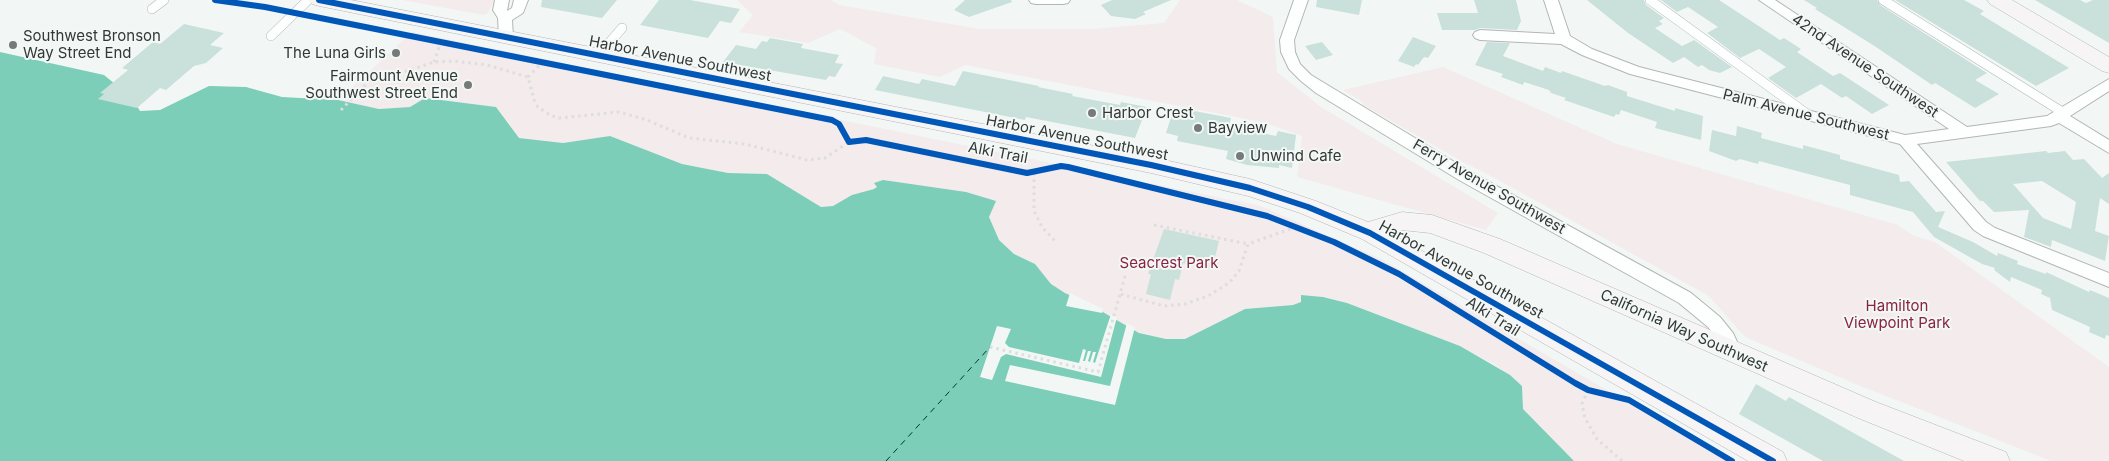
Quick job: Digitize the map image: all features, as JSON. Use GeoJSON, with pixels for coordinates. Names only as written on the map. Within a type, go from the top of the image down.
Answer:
{"type":"FeatureCollection","features":[{"type":"Feature","properties":{"kind":"main road","name":"Harbor Avenue Southwest"},"geometry":{"type":"LineString","coordinates":[[319,0],[505,27],[598,56],[1151,164],[1250,188],[1308,207],[1370,233],[1773,461]]}},
{"type":"Feature","properties":{"kind":"main road"},"geometry":{"type":"LineString","coordinates":[[1997,0],[2109,66]]}},
{"type":"Feature","properties":{"kind":"main road","name":"California Way Southwest"},"geometry":{"type":"LineString","coordinates":[[1370,233],[1379,227],[1402,221],[1432,224],[1492,246],[1867,410],[1996,461]]}},
{"type":"Feature","properties":{"kind":"street"},"geometry":{"type":"LineString","coordinates":[[502,0],[500,10],[505,27]]}},
{"type":"Feature","properties":{"kind":"street"},"geometry":{"type":"LineString","coordinates":[[505,27],[518,10],[521,0]]}},
{"type":"Feature","properties":{"kind":"street"},"geometry":{"type":"LineString","coordinates":[[1037,0],[1063,0]]}},
{"type":"Feature","properties":{"kind":"street","name":"Ferry Avenue Southwest"},"geometry":{"type":"LineString","coordinates":[[1301,0],[1287,40],[1288,52],[1294,66],[1306,78],[1465,176],[1685,298],[1714,322],[1727,338],[1734,353]]}},
{"type":"Feature","properties":{"kind":"street"},"geometry":{"type":"LineString","coordinates":[[1480,35],[1564,38],[1551,0]]}},
{"type":"Feature","properties":{"kind":"street","name":"42nd Avenue Southwest"},"geometry":{"type":"LineString","coordinates":[[1766,0],[1963,131]]}},
{"type":"Feature","properties":{"kind":"street","name":"Palm Avenue Southwest"},"geometry":{"type":"LineString","coordinates":[[1564,38],[1587,52],[1636,72],[1905,140],[1980,226],[1989,232],[2109,280]]}},
{"type":"Feature","properties":{"kind":"street"},"geometry":{"type":"LineString","coordinates":[[1905,140],[2051,121],[2109,84]]}},
{"type":"Feature","properties":{"kind":"street"},"geometry":{"type":"LineString","coordinates":[[2061,114],[2109,147]]}},
{"type":"Feature","properties":{"kind":"lane"},"geometry":{"type":"LineString","coordinates":[[152,9],[164,0]]}},
{"type":"Feature","properties":{"kind":"lane"},"geometry":{"type":"LineString","coordinates":[[271,36],[308,0]]}},
{"type":"Feature","properties":{"kind":"lane"},"geometry":{"type":"LineString","coordinates":[[1650,0],[1809,116]]}},
{"type":"Feature","properties":{"kind":"lane"},"geometry":{"type":"LineString","coordinates":[[1883,0],[2061,114]]}},
{"type":"Feature","properties":{"kind":"lane"},"geometry":{"type":"LineString","coordinates":[[598,56],[622,28]]}},
{"type":"Feature","properties":{"kind":"path"},"geometry":{"type":"LineString","coordinates":[[433,40],[451,44]]}},
{"type":"Feature","properties":{"kind":"path"},"geometry":{"type":"LineString","coordinates":[[434,62],[441,42]]}},
{"type":"Feature","properties":{"kind":"path"},"geometry":{"type":"LineString","coordinates":[[535,60],[553,64]]}},
{"type":"Feature","properties":{"kind":"path"},"geometry":{"type":"LineString","coordinates":[[341,110],[371,79],[398,74],[434,62],[454,61],[487,65],[528,77],[535,103],[538,107],[550,115],[559,118],[619,112],[647,120],[689,138],[745,144],[807,160],[825,158],[848,138],[859,140]]}},
{"type":"Feature","properties":{"kind":"path"},"geometry":{"type":"LineString","coordinates":[[528,77],[544,62]]}},
{"type":"Feature","properties":{"kind":"path"},"geometry":{"type":"LineString","coordinates":[[1030,187],[1035,188]]}},
{"type":"Feature","properties":{"kind":"path"},"geometry":{"type":"LineString","coordinates":[[1154,226],[1248,244]]}},
{"type":"Feature","properties":{"kind":"path"},"geometry":{"type":"LineString","coordinates":[[1120,294],[1172,306],[1208,296],[1223,289],[1236,277],[1248,244],[1259,237],[1293,227]]}},
{"type":"Feature","properties":{"kind":"path"},"geometry":{"type":"LineString","coordinates":[[990,347],[1098,372],[1125,276]]}},
{"type":"Feature","properties":{"kind":"path"},"geometry":{"type":"LineString","coordinates":[[1596,392],[1585,388],[1582,404],[1584,418],[1598,439],[1622,461]]}},
{"type":"Feature","properties":{"kind":"green space"},"geometry":{"type":"Polygon","coordinates":[[[402,0],[494,0],[488,13],[484,15],[402,0]]]}},
{"type":"Feature","properties":{"kind":"green space"},"geometry":{"type":"Polygon","coordinates":[[[737,0],[831,0],[839,5],[980,29],[1093,29],[1164,23],[1180,0],[1237,0],[1273,17],[1277,72],[1321,107],[1498,213],[1486,230],[1297,177],[1302,136],[1262,122],[965,65],[940,77],[874,64],[876,48],[840,29],[808,43],[739,32],[753,15],[737,0]]]}},
{"type":"Feature","properties":{"kind":"green space","name":"Seacrest Park"},"geometry":{"type":"Polygon","coordinates":[[[412,32],[1261,206],[1383,260],[1729,461],[1574,461],[1523,409],[1522,386],[1497,366],[1460,346],[1347,303],[1323,297],[1302,295],[1301,302],[1293,305],[1245,309],[1185,339],[1166,339],[1139,333],[1089,304],[1065,293],[1051,284],[1035,264],[1014,254],[999,240],[833,206],[821,207],[767,174],[728,173],[682,164],[610,136],[563,143],[519,138],[496,107],[425,98],[410,107],[379,109],[338,100],[412,32]]]}},
{"type":"Feature","properties":{"kind":"green space","name":"Hamilton Viewpoint Park"},"geometry":{"type":"Polygon","coordinates":[[[1443,67],[1617,144],[1898,225],[1914,236],[1935,242],[2109,367],[2109,461],[2051,461],[1858,385],[1745,337],[1709,296],[1461,161],[1362,104],[1364,103],[1343,90],[1443,67]]]}},
{"type":"Feature","properties":{"kind":"shaded area"},"geometry":{"type":"Polygon","coordinates":[[[0,52],[104,75],[132,98],[140,111],[160,110],[209,86],[246,87],[282,97],[338,100],[379,109],[410,107],[425,98],[496,107],[519,138],[563,143],[610,136],[682,164],[728,173],[767,174],[821,207],[833,206],[852,195],[874,189],[877,187],[874,183],[883,180],[966,192],[996,201],[989,217],[999,240],[1014,254],[1035,264],[1051,284],[1065,293],[1089,304],[1139,333],[1166,339],[1185,339],[1245,309],[1293,305],[1301,302],[1301,295],[1323,297],[1347,303],[1460,346],[1510,375],[1522,386],[1523,409],[1574,461],[0,461],[0,52]]]}},
{"type":"Feature","properties":{"kind":"pier"},"geometry":{"type":"Polygon","coordinates":[[[1070,293],[1103,309],[1102,313],[1066,306],[1070,293]]]}},
{"type":"Feature","properties":{"kind":"pier"},"geometry":{"type":"Polygon","coordinates":[[[1111,314],[1117,317],[1101,377],[1006,354],[1001,357],[992,380],[980,377],[997,326],[1011,329],[1005,343],[1009,347],[1079,363],[1083,349],[1086,350],[1083,361],[1085,361],[1088,351],[1091,351],[1088,361],[1090,362],[1093,352],[1096,352],[1093,362],[1095,363],[1111,314]]]}},
{"type":"Feature","properties":{"kind":"pier"},"geometry":{"type":"Polygon","coordinates":[[[1127,323],[1135,327],[1115,405],[1005,381],[1010,365],[1110,386],[1127,323]]]}},
{"type":"Feature","properties":{"kind":"building"},"geometry":{"type":"Polygon","coordinates":[[[542,0],[617,0],[602,18],[541,7],[542,0]]]}},
{"type":"Feature","properties":{"kind":"building"},"geometry":{"type":"Polygon","coordinates":[[[659,0],[690,0],[740,9],[731,23],[720,21],[708,38],[640,25],[659,0]]]}},
{"type":"Feature","properties":{"kind":"building"},"geometry":{"type":"Polygon","coordinates":[[[965,0],[1011,0],[1012,2],[969,17],[954,10],[965,0]]]}},
{"type":"Feature","properties":{"kind":"building"},"geometry":{"type":"Polygon","coordinates":[[[1112,0],[1171,0],[1143,12],[1146,14],[1135,19],[1111,16],[1101,5],[1112,0]]]}},
{"type":"Feature","properties":{"kind":"building"},"geometry":{"type":"Polygon","coordinates":[[[1317,0],[1362,0],[1359,15],[1316,7],[1317,0]]]}},
{"type":"Feature","properties":{"kind":"building"},"geometry":{"type":"Polygon","coordinates":[[[1474,0],[1516,0],[1521,21],[1517,30],[1480,28],[1475,30],[1442,30],[1437,13],[1478,13],[1474,0]]]}},
{"type":"Feature","properties":{"kind":"building"},"geometry":{"type":"Polygon","coordinates":[[[1587,0],[1644,0],[1646,5],[1664,18],[1659,21],[1663,24],[1655,28],[1682,46],[1694,40],[1732,67],[1720,73],[1709,70],[1702,65],[1698,67],[1684,57],[1673,63],[1628,33],[1587,0]]]}},
{"type":"Feature","properties":{"kind":"building"},"geometry":{"type":"Polygon","coordinates":[[[1661,0],[1719,0],[1780,40],[1784,38],[1801,49],[1797,52],[1833,76],[1840,73],[1889,105],[1872,114],[1846,96],[1842,98],[1821,84],[1796,98],[1768,78],[1786,67],[1759,49],[1740,58],[1707,33],[1718,27],[1688,7],[1677,12],[1661,0]]]}},
{"type":"Feature","properties":{"kind":"building"},"geometry":{"type":"Polygon","coordinates":[[[1804,0],[1877,0],[1880,5],[1987,73],[1975,80],[1999,94],[1975,108],[1935,83],[1932,85],[1804,0]]]}},
{"type":"Feature","properties":{"kind":"building"},"geometry":{"type":"Polygon","coordinates":[[[1895,0],[1964,0],[1984,11],[1980,14],[2069,68],[2036,86],[1895,0]]]}},
{"type":"Feature","properties":{"kind":"building"},"geometry":{"type":"Polygon","coordinates":[[[2035,0],[2080,0],[2086,3],[2093,0],[2109,0],[2109,43],[2035,0]]]}},
{"type":"Feature","properties":{"kind":"building"},"geometry":{"type":"Polygon","coordinates":[[[184,24],[224,33],[210,45],[223,48],[206,63],[194,66],[166,90],[160,88],[137,108],[98,99],[104,94],[100,93],[128,70],[122,68],[153,42],[160,44],[184,24]]]}},
{"type":"Feature","properties":{"kind":"building"},"geometry":{"type":"Polygon","coordinates":[[[1413,37],[1436,46],[1428,58],[1424,57],[1414,67],[1398,61],[1413,37]]]}},
{"type":"Feature","properties":{"kind":"building"},"geometry":{"type":"Polygon","coordinates":[[[770,38],[803,44],[801,48],[839,55],[835,63],[843,64],[835,77],[829,76],[826,80],[723,62],[736,45],[756,49],[762,41],[767,42],[770,38]]]}},
{"type":"Feature","properties":{"kind":"building"},"geometry":{"type":"Polygon","coordinates":[[[1322,42],[1333,55],[1316,60],[1305,46],[1322,42]]]}},
{"type":"Feature","properties":{"kind":"building"},"geometry":{"type":"Polygon","coordinates":[[[1487,42],[1510,43],[1503,56],[1543,71],[1545,67],[1561,73],[1562,71],[1627,92],[1627,96],[1675,111],[1675,108],[1703,116],[1701,140],[1655,128],[1657,122],[1621,110],[1619,115],[1616,114],[1614,117],[1564,100],[1566,98],[1551,93],[1549,90],[1524,82],[1523,85],[1501,77],[1503,74],[1475,65],[1487,42]]]}},
{"type":"Feature","properties":{"kind":"building"},"geometry":{"type":"Polygon","coordinates":[[[963,71],[1039,86],[1073,94],[1072,96],[1120,105],[1121,102],[1147,107],[1135,138],[1026,117],[1025,120],[875,90],[883,76],[919,84],[922,79],[955,86],[963,71]]]}},
{"type":"Feature","properties":{"kind":"building"},"geometry":{"type":"Polygon","coordinates":[[[1174,107],[1231,118],[1229,126],[1276,136],[1278,131],[1296,135],[1292,168],[1279,165],[1279,168],[1247,165],[1226,159],[1228,151],[1177,141],[1178,136],[1166,133],[1174,107]]]}},
{"type":"Feature","properties":{"kind":"building"},"geometry":{"type":"Polygon","coordinates":[[[1737,126],[1762,133],[1761,138],[1803,149],[1803,145],[1840,155],[1840,159],[1899,175],[1900,182],[1909,181],[1936,212],[1945,211],[1938,227],[1973,242],[1997,256],[1998,253],[2018,261],[2017,264],[2046,274],[2046,272],[2089,292],[2090,290],[2109,298],[2109,336],[2106,335],[2105,339],[2089,332],[2090,327],[2052,310],[2050,298],[2041,294],[2042,290],[2011,277],[2010,282],[1994,270],[1995,268],[1982,264],[1934,237],[1913,212],[1850,195],[1850,185],[1759,161],[1758,164],[1740,159],[1736,161],[1709,151],[1712,130],[1736,136],[1737,126]]]}},
{"type":"Feature","properties":{"kind":"building"},"geometry":{"type":"Polygon","coordinates":[[[2046,151],[2048,153],[2065,151],[2073,160],[2084,159],[2102,178],[2109,173],[2109,204],[2100,198],[2095,231],[2109,236],[2105,261],[2052,240],[2051,247],[2024,237],[2029,210],[1994,212],[1983,201],[1980,201],[1946,162],[2046,151]],[[2042,181],[2013,184],[2043,218],[2071,229],[2076,202],[2042,181]]]}},
{"type":"Feature","properties":{"kind":"building"},"geometry":{"type":"Polygon","coordinates":[[[1164,229],[1219,241],[1212,269],[1183,263],[1179,280],[1175,279],[1170,300],[1146,294],[1151,274],[1148,274],[1164,229]]]}},
{"type":"Feature","properties":{"kind":"building"},"geometry":{"type":"Polygon","coordinates":[[[1756,384],[1786,401],[1789,397],[1904,461],[1823,461],[1739,414],[1756,384]]]}},
{"type":"Feature","properties":{"kind":"ferry route"},"geometry":{"type":"LineString","coordinates":[[886,461],[990,347]]}},
{"type":"Feature","properties":{"kind":"cycle path","name":"Alki Trail"},"geometry":{"type":"LineString","coordinates":[[215,0],[265,7],[832,120],[839,124],[849,142],[866,140],[1027,173],[1061,166],[1068,167],[1267,216],[1334,242],[1399,274],[1575,383],[1588,390],[1629,400],[1732,461]]}},
{"type":"Feature","properties":{"kind":"cycle path","name":"Alki Trail"},"geometry":{"type":"LineString","coordinates":[[319,0],[1151,165],[1250,188],[1308,207],[1370,233],[1773,461]]}},
{"type":"Feature","properties":{"kind":"place","name":"Southwest Bronson Way Street End"},"geometry":{"type":"Point","coordinates":[13,45]}},
{"type":"Feature","properties":{"kind":"place","name":"The Luna Girls"},"geometry":{"type":"Point","coordinates":[396,53]}},
{"type":"Feature","properties":{"kind":"place","name":"Fairmount Avenue Southwest Street End"},"geometry":{"type":"Point","coordinates":[468,85]}},
{"type":"Feature","properties":{"kind":"place","name":"Harbor Crest"},"geometry":{"type":"Point","coordinates":[1092,113]}},
{"type":"Feature","properties":{"kind":"place","name":"Bayview"},"geometry":{"type":"Point","coordinates":[1198,128]}},
{"type":"Feature","properties":{"kind":"place","name":"Unwind Cafe"},"geometry":{"type":"Point","coordinates":[1240,156]}}]}
